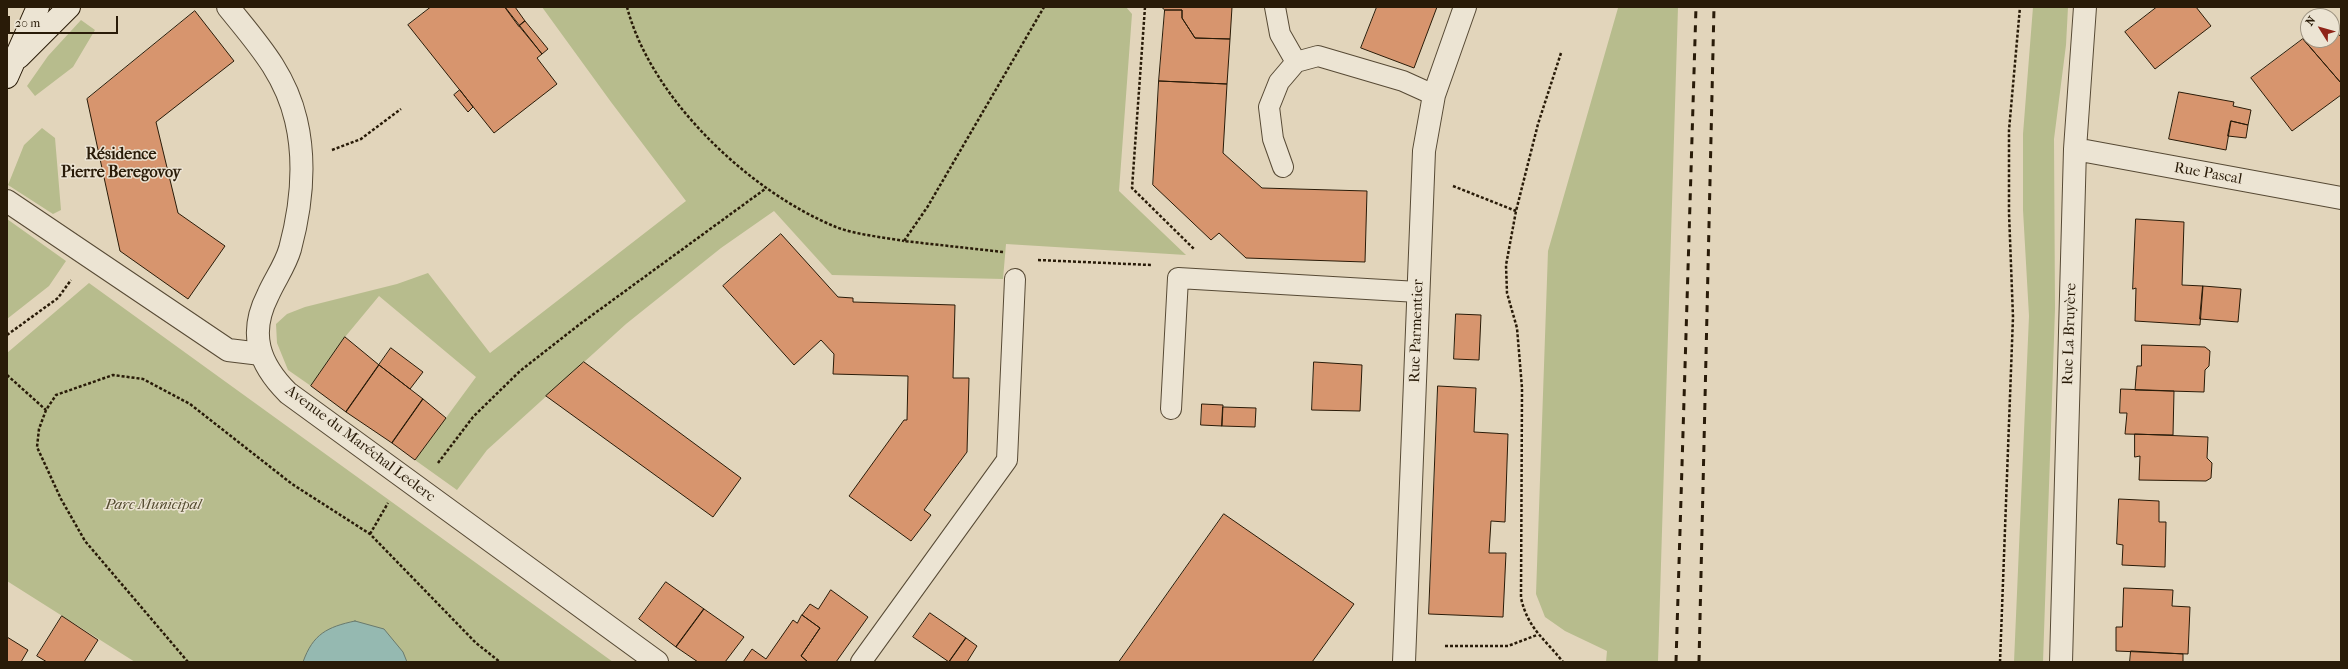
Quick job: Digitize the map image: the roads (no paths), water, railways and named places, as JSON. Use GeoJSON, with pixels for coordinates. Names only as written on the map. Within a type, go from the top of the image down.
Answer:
{"type":"FeatureCollection","features":[{"type":"Feature","properties":{"kind":"street"},"geometry":{"type":"LineString","coordinates":[[11,68],[29,24],[38,7]]}},
{"type":"Feature","properties":{"kind":"street"},"geometry":{"type":"LineString","coordinates":[[11,68],[69,7]]}},
{"type":"Feature","properties":{"kind":"street","name":"Avenue du Maréchal Leclerc"},"geometry":{"type":"LineString","coordinates":[[228,7],[273,63],[286,88],[296,121],[300,154],[300,205],[290,250],[280,275],[260,312],[257,336],[261,354],[273,378],[288,393],[657,662]]}},
{"type":"Feature","properties":{"kind":"street","name":"Rue Parmentier"},"geometry":{"type":"LineString","coordinates":[[1404,662],[1424,151],[1434,95],[1465,7]]}},
{"type":"Feature","properties":{"kind":"street","name":"Rue La Bruyère"},"geometry":{"type":"LineString","coordinates":[[2061,662],[2075,149],[2085,7]]}},
{"type":"Feature","properties":{"kind":"street","name":"Rue Pascal"},"geometry":{"type":"LineString","coordinates":[[2075,149],[2341,198]]}},
{"type":"Feature","properties":{"kind":"street"},"geometry":{"type":"LineString","coordinates":[[7,201],[228,350],[261,354]]}},
{"type":"Feature","properties":{"kind":"lane"},"geometry":{"type":"LineString","coordinates":[[1275,7],[1280,34],[1296,62]]}},
{"type":"Feature","properties":{"kind":"lane"},"geometry":{"type":"LineString","coordinates":[[1283,167],[1272,139],[1269,107],[1279,82],[1296,62],[1318,56],[1403,81],[1434,95]]}},
{"type":"Feature","properties":{"kind":"lane"},"geometry":{"type":"LineString","coordinates":[[1171,409],[1178,278],[1418,292]]}},
{"type":"Feature","properties":{"kind":"lane"},"geometry":{"type":"LineString","coordinates":[[861,662],[1007,460],[1015,279]]}},
{"type":"Feature","properties":{"kind":"water"},"geometry":{"type":"Polygon","coordinates":[[[355,621],[384,629],[403,652],[407,662],[303,662],[311,645],[322,633],[336,626],[355,621]]]}},
{"type":"Feature","properties":{"kind":"railway"},"geometry":{"type":"LineString","coordinates":[[1676,662],[1696,7]]}},
{"type":"Feature","properties":{"kind":"railway"},"geometry":{"type":"LineString","coordinates":[[1699,662],[1714,7]]}},
{"type":"Feature","properties":{"kind":"district","name":"Résidence Pierre Beregovoy"},"geometry":{"type":"Point","coordinates":[121,164]}},
{"type":"Feature","properties":{"kind":"park label","name":"Parc Municipal"},"geometry":{"type":"Point","coordinates":[153,505]}}]}
